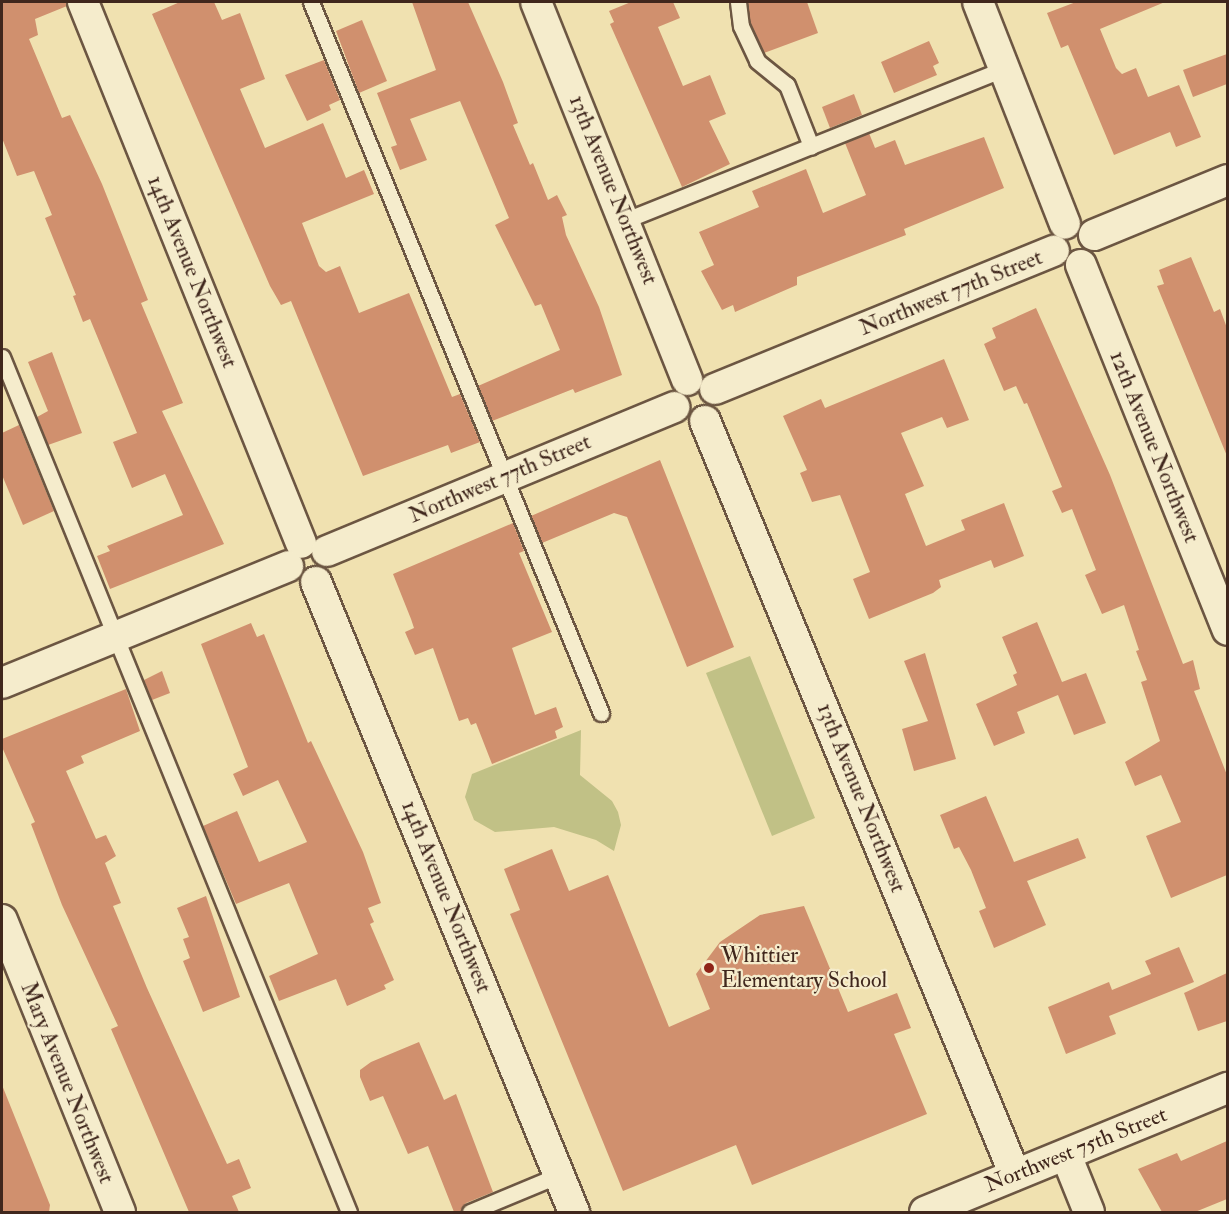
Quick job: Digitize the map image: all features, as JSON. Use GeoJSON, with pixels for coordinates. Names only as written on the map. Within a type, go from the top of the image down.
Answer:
{"type":"FeatureCollection","features":[{"type":"Feature","properties":{"kind":"street","name":"14th Avenue Northwest"},"geometry":{"type":"LineString","coordinates":[[83,2],[305,553],[298,581],[316,582],[574,1212]]}},
{"type":"Feature","properties":{"kind":"street","name":"13th Avenue Northwest"},"geometry":{"type":"LineString","coordinates":[[536,2],[626,220],[687,380]]}},
{"type":"Feature","properties":{"kind":"street"},"geometry":{"type":"LineString","coordinates":[[978,2],[1006,68],[1060,238],[1065,264],[1081,264],[1094,253],[1094,235],[1080,223],[1060,238]]}},
{"type":"Feature","properties":{"kind":"street"},"geometry":{"type":"LineString","coordinates":[[1094,235],[1227,180]]}},
{"type":"Feature","properties":{"kind":"street","name":"Northwest 77th Street"},"geometry":{"type":"LineString","coordinates":[[715,389],[1060,238]]}},
{"type":"Feature","properties":{"kind":"street","name":"12th Avenue Northwest"},"geometry":{"type":"LineString","coordinates":[[1081,264],[1227,630]]}},
{"type":"Feature","properties":{"kind":"street"},"geometry":{"type":"LineString","coordinates":[[687,380],[704,380],[715,389],[716,410],[705,421],[690,423],[674,407],[674,392],[687,380]]}},
{"type":"Feature","properties":{"kind":"street","name":"Northwest 77th Street"},"geometry":{"type":"LineString","coordinates":[[2,683],[115,637],[305,553],[503,478],[674,407]]}},
{"type":"Feature","properties":{"kind":"street","name":"13th Avenue Northwest"},"geometry":{"type":"LineString","coordinates":[[705,421],[1015,1175]]}},
{"type":"Feature","properties":{"kind":"street","name":"Mary Avenue Northwest"},"geometry":{"type":"LineString","coordinates":[[2,920],[120,1212]]}},
{"type":"Feature","properties":{"kind":"street","name":"Northwest 75th Street"},"geometry":{"type":"LineString","coordinates":[[925,1212],[1227,1088]]}},
{"type":"Feature","properties":{"kind":"street"},"geometry":{"type":"LineString","coordinates":[[1066,1155],[1089,1212]]}},
{"type":"Feature","properties":{"kind":"lane"},"geometry":{"type":"LineString","coordinates":[[311,2],[503,478],[601,713]]}},
{"type":"Feature","properties":{"kind":"lane"},"geometry":{"type":"LineString","coordinates":[[738,2],[741,26],[757,62],[787,85],[811,146]]}},
{"type":"Feature","properties":{"kind":"lane"},"geometry":{"type":"LineString","coordinates":[[626,220],[1006,68]]}},
{"type":"Feature","properties":{"kind":"lane"},"geometry":{"type":"LineString","coordinates":[[2,357],[350,1212]]}},
{"type":"Feature","properties":{"kind":"lane"},"geometry":{"type":"LineString","coordinates":[[470,1212],[559,1175]]}},
{"type":"Feature","properties":{"kind":"green space"},"geometry":{"type":"Polygon","coordinates":[[[750,656],[815,818],[772,836],[706,673],[750,656]]]}},
{"type":"Feature","properties":{"kind":"green space"},"geometry":{"type":"Polygon","coordinates":[[[581,730],[580,775],[612,801],[618,812],[621,825],[614,851],[596,840],[554,827],[495,832],[474,820],[465,797],[472,774],[581,730]]]}},
{"type":"Feature","properties":{"kind":"building"},"geometry":{"type":"Polygon","coordinates":[[[2,2],[66,2],[67,6],[35,19],[38,35],[29,39],[62,118],[70,115],[102,184],[148,300],[141,303],[183,403],[162,411],[224,544],[110,589],[97,556],[110,551],[107,546],[183,515],[165,474],[132,488],[113,442],[137,433],[90,319],[83,322],[73,296],[76,295],[45,218],[52,215],[34,171],[17,176],[2,138],[2,2]]]}},
{"type":"Feature","properties":{"kind":"building"},"geometry":{"type":"Polygon","coordinates":[[[180,2],[214,2],[222,20],[240,13],[265,79],[240,89],[265,148],[323,123],[346,178],[364,170],[374,194],[302,223],[319,266],[326,272],[340,266],[359,313],[409,293],[452,397],[460,394],[480,442],[451,453],[448,445],[363,476],[291,301],[281,305],[270,286],[152,14],[180,2]]]}},
{"type":"Feature","properties":{"kind":"building"},"geometry":{"type":"Polygon","coordinates":[[[412,2],[468,2],[503,82],[518,123],[513,125],[530,165],[533,163],[548,200],[557,195],[567,215],[562,217],[566,235],[599,307],[622,375],[575,393],[573,389],[492,421],[478,386],[560,350],[541,304],[535,306],[495,225],[509,218],[460,101],[410,119],[427,160],[400,170],[391,147],[397,145],[377,93],[436,70],[412,2]]]}},
{"type":"Feature","properties":{"kind":"building"},"geometry":{"type":"Polygon","coordinates":[[[631,2],[673,2],[680,18],[658,27],[683,86],[710,75],[726,114],[709,121],[730,164],[682,187],[610,24],[614,22],[609,11],[631,2]]]}},
{"type":"Feature","properties":{"kind":"building"},"geometry":{"type":"Polygon","coordinates":[[[748,2],[807,2],[818,33],[764,53],[750,23],[748,2]]]}},
{"type":"Feature","properties":{"kind":"building"},"geometry":{"type":"Polygon","coordinates":[[[1076,2],[1165,2],[1100,29],[1116,68],[1122,74],[1136,68],[1148,97],[1179,85],[1201,137],[1176,147],[1170,132],[1114,155],[1068,45],[1061,48],[1047,13],[1076,2]]]}},
{"type":"Feature","properties":{"kind":"building"},"geometry":{"type":"Polygon","coordinates":[[[362,20],[387,81],[359,93],[336,31],[362,20]]]}},
{"type":"Feature","properties":{"kind":"building"},"geometry":{"type":"Polygon","coordinates":[[[929,41],[939,63],[933,66],[937,75],[894,93],[881,62],[929,41]]]}},
{"type":"Feature","properties":{"kind":"building"},"geometry":{"type":"Polygon","coordinates":[[[1227,54],[1227,84],[1193,97],[1183,70],[1227,54]]]}},
{"type":"Feature","properties":{"kind":"building"},"geometry":{"type":"Polygon","coordinates":[[[324,60],[340,100],[329,105],[331,110],[307,121],[285,75],[324,60]]]}},
{"type":"Feature","properties":{"kind":"building"},"geometry":{"type":"Polygon","coordinates":[[[854,94],[862,115],[830,128],[822,107],[854,94]]]}},
{"type":"Feature","properties":{"kind":"building"},"geometry":{"type":"Polygon","coordinates":[[[869,133],[875,148],[895,140],[905,165],[984,137],[1004,188],[904,229],[906,235],[797,277],[797,285],[735,312],[733,305],[722,310],[701,271],[714,265],[699,232],[759,207],[752,191],[806,169],[823,213],[866,195],[845,143],[869,133]]]}},
{"type":"Feature","properties":{"kind":"building"},"geometry":{"type":"Polygon","coordinates":[[[1191,257],[1214,312],[1220,309],[1227,328],[1227,456],[1157,286],[1164,284],[1159,270],[1191,257]]]}},
{"type":"Feature","properties":{"kind":"building"},"geometry":{"type":"Polygon","coordinates":[[[1036,308],[1110,475],[1183,664],[1193,660],[1200,689],[1194,691],[1227,775],[1227,875],[1171,898],[1146,836],[1181,822],[1161,775],[1135,786],[1125,762],[1160,741],[1141,682],[1147,680],[1136,651],[1139,650],[1124,605],[1102,614],[1085,575],[1096,570],[1072,509],[1062,513],[1052,491],[1062,487],[1027,403],[1024,404],[1016,386],[1004,391],[984,344],[996,338],[992,328],[1036,308]]]}},
{"type":"Feature","properties":{"kind":"building"},"geometry":{"type":"Polygon","coordinates":[[[52,352],[82,433],[48,445],[37,417],[48,411],[28,362],[52,352]]]}},
{"type":"Feature","properties":{"kind":"building"},"geometry":{"type":"Polygon","coordinates":[[[944,359],[969,420],[947,428],[942,417],[901,433],[924,486],[905,494],[926,546],[965,530],[961,520],[1004,503],[1024,556],[994,568],[991,560],[939,580],[941,587],[933,593],[869,619],[853,579],[870,572],[840,495],[812,502],[800,473],[807,470],[783,416],[821,399],[825,408],[944,359]]]}},
{"type":"Feature","properties":{"kind":"building"},"geometry":{"type":"Polygon","coordinates":[[[19,425],[54,511],[23,525],[2,475],[2,433],[19,425]]]}},
{"type":"Feature","properties":{"kind":"building"},"geometry":{"type":"Polygon","coordinates":[[[660,460],[734,647],[687,667],[627,517],[614,513],[542,543],[531,516],[660,460]]]}},
{"type":"Feature","properties":{"kind":"building"},"geometry":{"type":"Polygon","coordinates":[[[513,523],[524,551],[519,553],[552,632],[512,648],[535,715],[556,707],[563,727],[555,731],[557,738],[492,764],[476,723],[471,725],[468,718],[459,721],[433,648],[415,655],[405,632],[414,628],[393,574],[513,523]]]}},
{"type":"Feature","properties":{"kind":"building"},"geometry":{"type":"Polygon","coordinates":[[[1037,622],[1062,682],[1086,673],[1106,723],[1074,735],[1058,695],[1017,712],[1025,733],[994,746],[976,704],[1017,685],[1013,675],[1017,673],[1002,637],[1037,622]]]}},
{"type":"Feature","properties":{"kind":"building"},"geometry":{"type":"Polygon","coordinates":[[[251,623],[257,637],[264,634],[308,743],[311,741],[363,852],[381,903],[368,908],[374,922],[370,924],[394,980],[384,985],[386,989],[347,1006],[336,979],[279,1001],[269,976],[318,954],[289,883],[236,904],[203,826],[237,811],[259,862],[307,842],[278,780],[243,796],[233,774],[248,767],[201,644],[251,623]]]}},
{"type":"Feature","properties":{"kind":"building"},"geometry":{"type":"Polygon","coordinates":[[[925,653],[956,759],[914,771],[902,729],[928,721],[904,661],[925,653]]]}},
{"type":"Feature","properties":{"kind":"building"},"geometry":{"type":"Polygon","coordinates":[[[162,671],[170,693],[152,700],[144,680],[162,671]]]}},
{"type":"Feature","properties":{"kind":"building"},"geometry":{"type":"Polygon","coordinates":[[[126,689],[140,731],[81,756],[84,763],[66,771],[96,839],[106,835],[116,856],[105,863],[121,903],[113,906],[147,988],[227,1164],[239,1159],[251,1188],[232,1196],[239,1212],[189,1212],[111,1029],[118,1026],[62,905],[31,824],[35,822],[2,747],[2,739],[126,689]]]}},
{"type":"Feature","properties":{"kind":"building"},"geometry":{"type":"Polygon","coordinates":[[[986,796],[1014,862],[1078,838],[1086,858],[1027,881],[1046,925],[994,948],[979,911],[986,908],[971,870],[959,847],[954,849],[940,815],[986,796]]]}},
{"type":"Feature","properties":{"kind":"building"},"geometry":{"type":"Polygon","coordinates":[[[552,849],[569,891],[608,875],[669,1027],[710,1009],[696,974],[720,942],[760,915],[804,906],[848,1012],[897,993],[911,1028],[894,1034],[927,1114],[752,1185],[736,1145],[623,1191],[510,914],[520,910],[504,869],[552,849]]]}},
{"type":"Feature","properties":{"kind":"building"},"geometry":{"type":"Polygon","coordinates":[[[206,896],[240,997],[203,1012],[183,961],[190,958],[183,939],[189,937],[177,908],[206,896]]]}},
{"type":"Feature","properties":{"kind":"building"},"geometry":{"type":"Polygon","coordinates":[[[1179,947],[1194,982],[1109,1016],[1116,1034],[1066,1054],[1048,1007],[1109,982],[1112,990],[1151,974],[1145,961],[1179,947]]]}},
{"type":"Feature","properties":{"kind":"building"},"geometry":{"type":"Polygon","coordinates":[[[1227,973],[1227,1021],[1198,1031],[1184,993],[1227,973]]]}},
{"type":"Feature","properties":{"kind":"building"},"geometry":{"type":"Polygon","coordinates":[[[419,1042],[444,1100],[456,1094],[493,1192],[466,1203],[460,1212],[454,1212],[428,1146],[408,1154],[383,1096],[370,1101],[360,1077],[360,1070],[371,1062],[419,1042]]]}},
{"type":"Feature","properties":{"kind":"building"},"geometry":{"type":"Polygon","coordinates":[[[2,1085],[50,1205],[49,1212],[2,1212],[2,1085]]]}},
{"type":"Feature","properties":{"kind":"building"},"geometry":{"type":"Polygon","coordinates":[[[1227,1141],[1227,1199],[1195,1212],[1162,1212],[1138,1169],[1177,1153],[1181,1161],[1227,1141]]]}},
{"type":"Feature","properties":{"kind":"place","name":"Whittier Elementary School"},"geometry":{"type":"Point","coordinates":[709,968]}}]}
